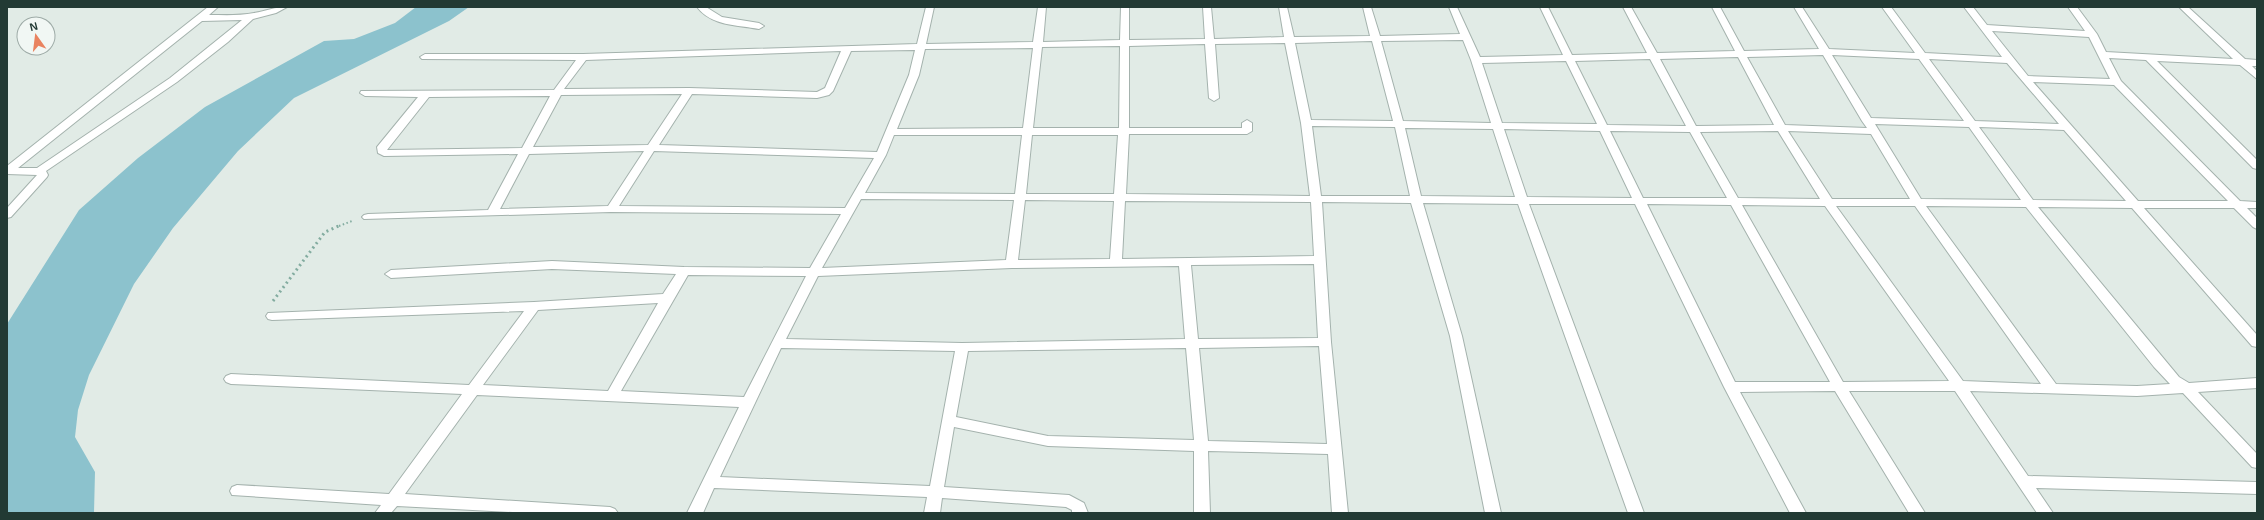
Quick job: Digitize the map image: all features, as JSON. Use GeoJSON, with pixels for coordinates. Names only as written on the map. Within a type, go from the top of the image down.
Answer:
{"type":"FeatureCollection","features":[{"type":"Feature","properties":{"kind":"street"},"geometry":{"type":"LineString","coordinates":[[7,171],[214,7]]}},
{"type":"Feature","properties":{"kind":"street"},"geometry":{"type":"LineString","coordinates":[[200,18],[249,19],[270,14],[283,7]]}},
{"type":"Feature","properties":{"kind":"street"},"geometry":{"type":"LineString","coordinates":[[701,7],[708,14],[718,18],[759,26]]}},
{"type":"Feature","properties":{"kind":"street"},"geometry":{"type":"LineString","coordinates":[[695,513],[777,343],[814,272],[881,155],[892,132],[914,75],[930,7]]}},
{"type":"Feature","properties":{"kind":"street"},"geometry":{"type":"LineString","coordinates":[[1012,264],[1042,7]]}},
{"type":"Feature","properties":{"kind":"street"},"geometry":{"type":"LineString","coordinates":[[1116,262],[1124,130],[1125,7]]}},
{"type":"Feature","properties":{"kind":"street"},"geometry":{"type":"LineString","coordinates":[[1207,7],[1211,42],[1214,98]]}},
{"type":"Feature","properties":{"kind":"street"},"geometry":{"type":"LineString","coordinates":[[1283,7],[1306,123],[1316,199],[1325,342],[1340,513]]}},
{"type":"Feature","properties":{"kind":"street"},"geometry":{"type":"LineString","coordinates":[[1367,7],[1399,124],[1416,200],[1456,336],[1493,513]]}},
{"type":"Feature","properties":{"kind":"street"},"geometry":{"type":"LineString","coordinates":[[1453,7],[1476,60],[1522,200],[1636,513]]}},
{"type":"Feature","properties":{"kind":"street"},"geometry":{"type":"LineString","coordinates":[[1544,7],[1731,387],[1798,513]]}},
{"type":"Feature","properties":{"kind":"street"},"geometry":{"type":"LineString","coordinates":[[1627,7],[1633,21],[1654,55],[1693,129],[1839,386],[1917,513]]}},
{"type":"Feature","properties":{"kind":"street"},"geometry":{"type":"LineString","coordinates":[[1716,7],[1781,128],[1828,202],[1959,386],[2045,513]]}},
{"type":"Feature","properties":{"kind":"street"},"geometry":{"type":"LineString","coordinates":[[1798,7],[1824,52],[1918,203],[2052,389]]}},
{"type":"Feature","properties":{"kind":"street"},"geometry":{"type":"LineString","coordinates":[[1886,7],[1970,124],[2030,204],[2158,364],[2174,380],[2187,388],[2257,463]]}},
{"type":"Feature","properties":{"kind":"street"},"geometry":{"type":"LineString","coordinates":[[1968,7],[2025,79],[2257,343]]}},
{"type":"Feature","properties":{"kind":"street"},"geometry":{"type":"LineString","coordinates":[[2072,7],[2092,34],[2118,82],[2257,225]]}},
{"type":"Feature","properties":{"kind":"street"},"geometry":{"type":"LineString","coordinates":[[2183,7],[2200,25],[2257,76]]}},
{"type":"Feature","properties":{"kind":"street"},"geometry":{"type":"LineString","coordinates":[[7,171],[40,171],[185,71],[228,39],[249,19]]}},
{"type":"Feature","properties":{"kind":"street"},"geometry":{"type":"LineString","coordinates":[[1985,28],[2092,34]]}},
{"type":"Feature","properties":{"kind":"street"},"geometry":{"type":"LineString","coordinates":[[425,58],[583,57],[847,48],[1038,44],[1290,42],[1466,37]]}},
{"type":"Feature","properties":{"kind":"street"},"geometry":{"type":"LineString","coordinates":[[365,93],[426,94],[689,91],[817,95],[825,93],[829,89],[847,48]]}},
{"type":"Feature","properties":{"kind":"street"},"geometry":{"type":"LineString","coordinates":[[1476,60],[1570,60],[1654,55],[1824,52],[2010,60]]}},
{"type":"Feature","properties":{"kind":"street"},"geometry":{"type":"LineString","coordinates":[[2104,55],[2150,59],[2257,63]]}},
{"type":"Feature","properties":{"kind":"street"},"geometry":{"type":"LineString","coordinates":[[493,212],[529,149],[558,92],[583,57]]}},
{"type":"Feature","properties":{"kind":"street"},"geometry":{"type":"LineString","coordinates":[[2150,59],[2257,166]]}},
{"type":"Feature","properties":{"kind":"street"},"geometry":{"type":"LineString","coordinates":[[2025,79],[2118,82]]}},
{"type":"Feature","properties":{"kind":"street"},"geometry":{"type":"LineString","coordinates":[[611,209],[689,91]]}},
{"type":"Feature","properties":{"kind":"street"},"geometry":{"type":"LineString","coordinates":[[426,94],[382,147],[382,151],[388,154],[529,149],[651,148],[881,155]]}},
{"type":"Feature","properties":{"kind":"street"},"geometry":{"type":"LineString","coordinates":[[1867,121],[2068,127]]}},
{"type":"Feature","properties":{"kind":"street"},"geometry":{"type":"LineString","coordinates":[[892,132],[1027,130],[1247,131],[1247,123]]}},
{"type":"Feature","properties":{"kind":"street"},"geometry":{"type":"LineString","coordinates":[[1306,123],[1602,126],[1693,129],[1781,128],[1873,131]]}},
{"type":"Feature","properties":{"kind":"street"},"geometry":{"type":"LineString","coordinates":[[7,216],[43,175],[40,171]]}},
{"type":"Feature","properties":{"kind":"street"},"geometry":{"type":"LineString","coordinates":[[857,196],[2257,205]]}},
{"type":"Feature","properties":{"kind":"street"},"geometry":{"type":"LineString","coordinates":[[368,217],[611,209],[849,211]]}},
{"type":"Feature","properties":{"kind":"street"},"geometry":{"type":"LineString","coordinates":[[391,274],[552,265],[684,270],[814,272],[1012,264],[1320,260]]}},
{"type":"Feature","properties":{"kind":"street"},"geometry":{"type":"LineString","coordinates":[[1185,261],[1201,445],[1202,513]]}},
{"type":"Feature","properties":{"kind":"street"},"geometry":{"type":"LineString","coordinates":[[611,397],[684,270]]}},
{"type":"Feature","properties":{"kind":"street"},"geometry":{"type":"LineString","coordinates":[[272,316],[534,306],[667,298]]}},
{"type":"Feature","properties":{"kind":"street"},"geometry":{"type":"LineString","coordinates":[[383,513],[474,391],[534,306]]}},
{"type":"Feature","properties":{"kind":"street"},"geometry":{"type":"LineString","coordinates":[[777,343],[962,347],[1325,342]]}},
{"type":"Feature","properties":{"kind":"street"},"geometry":{"type":"LineString","coordinates":[[932,513],[962,347]]}},
{"type":"Feature","properties":{"kind":"street"},"geometry":{"type":"LineString","coordinates":[[231,379],[748,402]]}},
{"type":"Feature","properties":{"kind":"street"},"geometry":{"type":"LineString","coordinates":[[1731,387],[1959,386],[2137,391],[2257,383]]}},
{"type":"Feature","properties":{"kind":"street"},"geometry":{"type":"LineString","coordinates":[[949,421],[1048,441],[1078,443],[1334,448]]}},
{"type":"Feature","properties":{"kind":"street"},"geometry":{"type":"LineString","coordinates":[[710,482],[936,492],[1069,501],[1079,507],[1080,513]]}},
{"type":"Feature","properties":{"kind":"street"},"geometry":{"type":"LineString","coordinates":[[2024,482],[2257,488]]}},
{"type":"Feature","properties":{"kind":"street"},"geometry":{"type":"LineString","coordinates":[[237,491],[610,513]]}},
{"type":"Feature","properties":{"kind":"path"},"geometry":{"type":"LineString","coordinates":[[272,316],[267,312],[270,305],[325,232],[346,222],[368,217]]}},
{"type":"Feature","properties":{"kind":"water"},"geometry":{"type":"Polygon","coordinates":[[[416,7],[469,7],[449,21],[294,98],[238,151],[173,228],[134,284],[89,375],[78,410],[75,437],[95,472],[94,513],[7,513],[7,324],[79,210],[138,158],[205,107],[324,41],[354,39],[395,23],[416,7]]]}}]}
